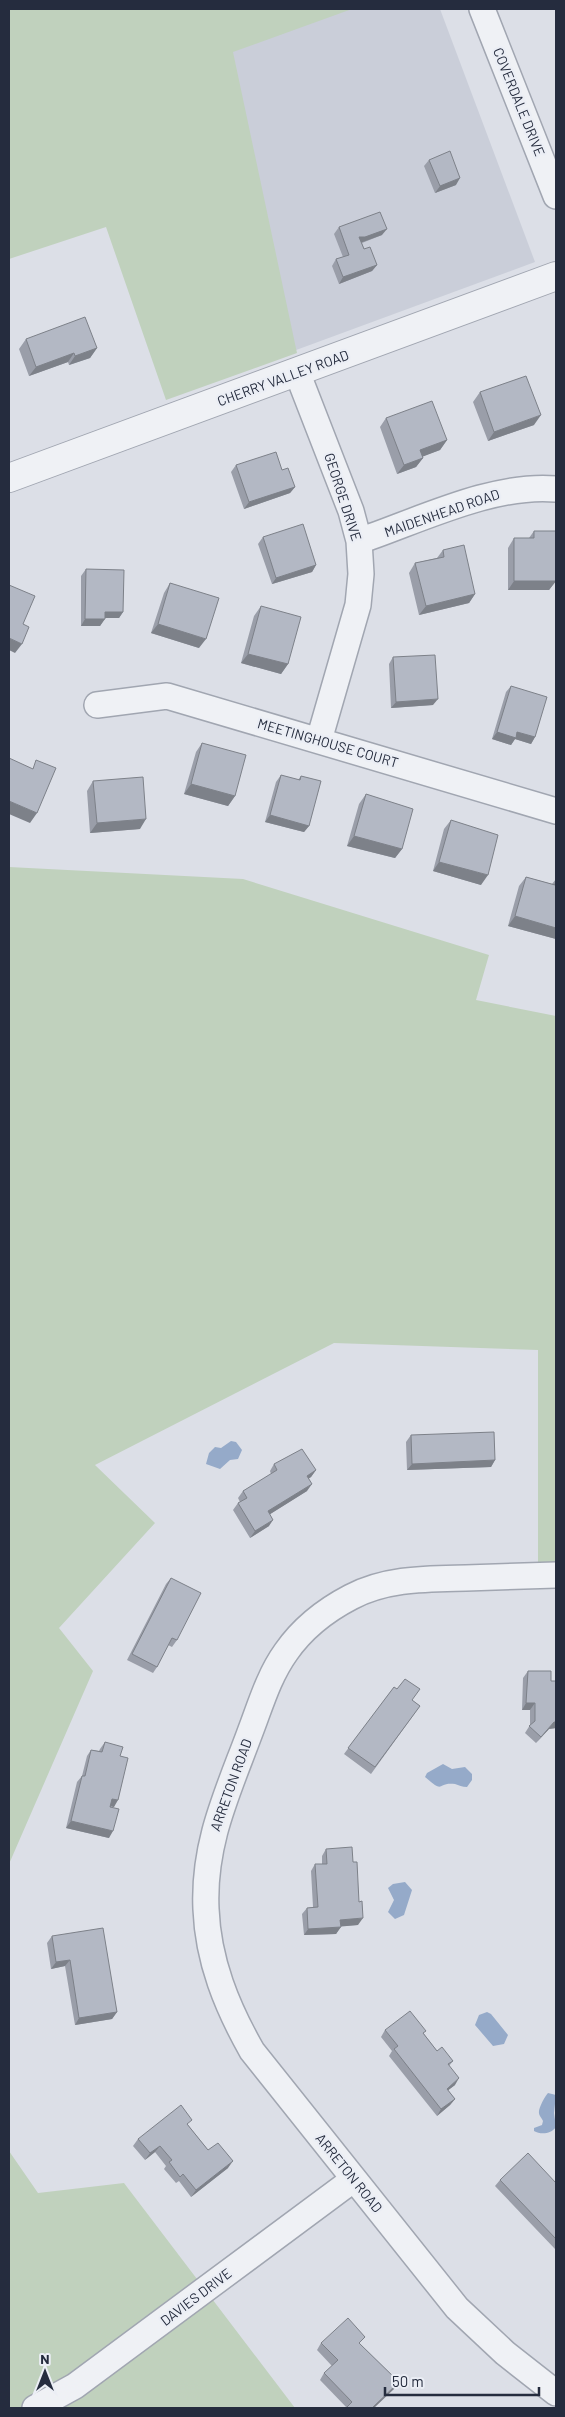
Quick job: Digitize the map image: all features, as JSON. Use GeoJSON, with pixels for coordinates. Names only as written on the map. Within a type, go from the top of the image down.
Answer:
{"type":"FeatureCollection","features":[{"type":"Feature","properties":{"kind":"street","name":"COVERDALE DRIVE"},"geometry":{"type":"LineString","coordinates":[[482,9],[556,196]]}},
{"type":"Feature","properties":{"kind":"street","name":"CHERRY VALLEY ROAD"},"geometry":{"type":"LineString","coordinates":[[9,478],[556,276]]}},
{"type":"Feature","properties":{"kind":"street","name":"GEORGE DRIVE"},"geometry":{"type":"LineString","coordinates":[[298,372],[351,511],[359,541],[361,574],[358,605],[320,740]]}},
{"type":"Feature","properties":{"kind":"street","name":"MAIDENHEAD ROAD"},"geometry":{"type":"LineString","coordinates":[[359,541],[497,492],[526,488],[556,489]]}},
{"type":"Feature","properties":{"kind":"street","name":"MEETINGHOUSE COURT"},"geometry":{"type":"LineString","coordinates":[[97,705],[167,696],[556,811]]}},
{"type":"Feature","properties":{"kind":"street","name":"ARRETON ROAD"},"geometry":{"type":"LineString","coordinates":[[556,1575],[411,1579],[381,1585],[352,1596],[326,1612],[305,1629],[286,1652],[269,1681],[213,1830],[206,1869],[206,1909],[209,1942],[217,1976],[233,2017],[263,2066],[457,2308],[506,2353],[556,2393]]}},
{"type":"Feature","properties":{"kind":"street","name":"DAVIES DRIVE"},"geometry":{"type":"LineString","coordinates":[[35,2408],[75,2386],[354,2179]]}},
{"type":"Feature","properties":{"kind":"shaded area"},"geometry":{"type":"Polygon","coordinates":[[[348,9],[440,9],[535,262],[288,353],[182,70],[348,9]]]}},
{"type":"Feature","properties":{"kind":"green space"},"geometry":{"type":"Polygon","coordinates":[[[9,9],[352,9],[233,52],[297,353],[166,400],[106,227],[9,259],[9,9]]]}},
{"type":"Feature","properties":{"kind":"green space"},"geometry":{"type":"Polygon","coordinates":[[[9,867],[243,879],[489,955],[476,1000],[556,1016],[556,1577],[538,1576],[538,1350],[334,1343],[95,1465],[155,1523],[59,1628],[93,1671],[9,1864],[9,867]]]}},
{"type":"Feature","properties":{"kind":"green space"},"geometry":{"type":"Polygon","coordinates":[[[9,2151],[38,2193],[124,2183],[295,2408],[9,2408],[9,2151]]]}},
{"type":"Feature","properties":{"kind":"water"},"geometry":{"type":"Polygon","coordinates":[[[231,1441],[236,1442],[242,1450],[238,1459],[230,1460],[220,1469],[206,1464],[209,1453],[215,1447],[221,1448],[231,1441]]]}},
{"type":"Feature","properties":{"kind":"water"},"geometry":{"type":"Polygon","coordinates":[[[443,1764],[452,1769],[465,1767],[472,1774],[472,1780],[467,1787],[449,1784],[438,1787],[425,1777],[427,1773],[443,1764]]]}},
{"type":"Feature","properties":{"kind":"water"},"geometry":{"type":"Polygon","coordinates":[[[405,1882],[412,1890],[404,1915],[395,1919],[388,1912],[394,1900],[388,1888],[393,1884],[405,1882]]]}},
{"type":"Feature","properties":{"kind":"water"},"geometry":{"type":"Polygon","coordinates":[[[487,2012],[491,2014],[508,2035],[504,2044],[493,2046],[475,2025],[479,2015],[487,2012]]]}},
{"type":"Feature","properties":{"kind":"water"},"geometry":{"type":"Polygon","coordinates":[[[548,2093],[556,2095],[554,2113],[556,2127],[549,2132],[540,2133],[534,2131],[534,2128],[542,2125],[543,2121],[539,2111],[548,2093]]]}},
{"type":"Feature","properties":{"kind":"building"},"geometry":{"type":"Polygon","coordinates":[[[450,151],[460,178],[440,186],[429,160],[450,151]]]}},
{"type":"Feature","properties":{"kind":"building"},"geometry":{"type":"Polygon","coordinates":[[[380,212],[387,229],[365,237],[359,237],[364,249],[370,247],[377,265],[343,277],[336,259],[349,255],[339,227],[380,212]]]}},
{"type":"Feature","properties":{"kind":"building"},"geometry":{"type":"Polygon","coordinates":[[[85,317],[97,348],[75,356],[74,353],[36,367],[26,339],[85,317]]]}},
{"type":"Feature","properties":{"kind":"building"},"geometry":{"type":"Polygon","coordinates":[[[526,376],[541,415],[494,432],[480,392],[526,376]]]}},
{"type":"Feature","properties":{"kind":"building"},"geometry":{"type":"Polygon","coordinates":[[[432,401],[447,440],[420,450],[423,458],[404,465],[386,418],[432,401]]]}},
{"type":"Feature","properties":{"kind":"building"},"geometry":{"type":"Polygon","coordinates":[[[276,452],[282,470],[288,468],[295,487],[249,502],[236,465],[276,452]]]}},
{"type":"Feature","properties":{"kind":"building"},"geometry":{"type":"Polygon","coordinates":[[[303,524],[316,565],[276,578],[263,537],[303,524]]]}},
{"type":"Feature","properties":{"kind":"building"},"geometry":{"type":"Polygon","coordinates":[[[534,531],[556,531],[556,581],[514,581],[514,538],[534,538],[534,531]]]}},
{"type":"Feature","properties":{"kind":"building"},"geometry":{"type":"Polygon","coordinates":[[[464,545],[475,594],[426,606],[415,563],[444,557],[443,550],[464,545]]]}},
{"type":"Feature","properties":{"kind":"building"},"geometry":{"type":"Polygon","coordinates":[[[86,569],[124,570],[123,612],[105,612],[105,619],[85,619],[86,569]]]}},
{"type":"Feature","properties":{"kind":"building"},"geometry":{"type":"Polygon","coordinates":[[[170,583],[219,598],[206,639],[158,624],[170,583]]]}},
{"type":"Feature","properties":{"kind":"building"},"geometry":{"type":"Polygon","coordinates":[[[9,585],[35,596],[23,624],[29,627],[22,644],[9,638],[9,585]]]}},
{"type":"Feature","properties":{"kind":"building"},"geometry":{"type":"Polygon","coordinates":[[[261,606],[301,617],[288,664],[248,654],[261,606]]]}},
{"type":"Feature","properties":{"kind":"building"},"geometry":{"type":"Polygon","coordinates":[[[435,655],[438,699],[396,702],[393,657],[435,655]]]}},
{"type":"Feature","properties":{"kind":"building"},"geometry":{"type":"Polygon","coordinates":[[[511,686],[547,697],[535,737],[517,732],[516,738],[497,732],[511,686]]]}},
{"type":"Feature","properties":{"kind":"building"},"geometry":{"type":"Polygon","coordinates":[[[202,743],[246,755],[235,796],[191,784],[202,743]]]}},
{"type":"Feature","properties":{"kind":"building"},"geometry":{"type":"Polygon","coordinates":[[[9,758],[33,769],[36,760],[56,768],[37,813],[9,801],[9,758]]]}},
{"type":"Feature","properties":{"kind":"building"},"geometry":{"type":"Polygon","coordinates":[[[281,775],[300,780],[301,776],[321,781],[309,826],[270,815],[281,775]]]}},
{"type":"Feature","properties":{"kind":"building"},"geometry":{"type":"Polygon","coordinates":[[[143,777],[146,819],[97,823],[93,781],[143,777]]]}},
{"type":"Feature","properties":{"kind":"building"},"geometry":{"type":"Polygon","coordinates":[[[366,794],[413,809],[402,849],[354,836],[366,794]]]}},
{"type":"Feature","properties":{"kind":"building"},"geometry":{"type":"Polygon","coordinates":[[[451,820],[498,835],[488,875],[439,862],[451,820]]]}},
{"type":"Feature","properties":{"kind":"building"},"geometry":{"type":"Polygon","coordinates":[[[526,877],[555,885],[556,880],[556,928],[515,916],[526,877]]]}},
{"type":"Feature","properties":{"kind":"building"},"geometry":{"type":"Polygon","coordinates":[[[494,1432],[495,1460],[412,1464],[411,1435],[494,1432]]]}},
{"type":"Feature","properties":{"kind":"building"},"geometry":{"type":"Polygon","coordinates":[[[302,1449],[316,1470],[307,1476],[312,1484],[268,1511],[273,1520],[255,1531],[238,1503],[247,1498],[243,1491],[277,1470],[274,1464],[302,1449]]]}},
{"type":"Feature","properties":{"kind":"building"},"geometry":{"type":"Polygon","coordinates":[[[171,1578],[201,1593],[177,1640],[172,1638],[157,1667],[132,1654],[171,1578]]]}},
{"type":"Feature","properties":{"kind":"building"},"geometry":{"type":"Polygon","coordinates":[[[528,1671],[551,1671],[551,1681],[556,1681],[556,1722],[541,1737],[529,1726],[535,1721],[535,1703],[526,1703],[528,1671]]]}},
{"type":"Feature","properties":{"kind":"building"},"geometry":{"type":"Polygon","coordinates":[[[405,1679],[420,1689],[412,1700],[420,1706],[375,1767],[348,1748],[394,1687],[397,1689],[405,1679]]]}},
{"type":"Feature","properties":{"kind":"building"},"geometry":{"type":"Polygon","coordinates":[[[105,1742],[123,1747],[120,1756],[128,1758],[118,1800],[112,1799],[110,1807],[119,1809],[113,1831],[71,1821],[82,1776],[85,1776],[91,1750],[102,1752],[105,1742]]]}},
{"type":"Feature","properties":{"kind":"building"},"geometry":{"type":"Polygon","coordinates":[[[352,1847],[353,1862],[357,1862],[359,1902],[362,1901],[363,1918],[340,1920],[341,1927],[308,1929],[307,1908],[318,1907],[315,1864],[327,1864],[326,1849],[352,1847]]]}},
{"type":"Feature","properties":{"kind":"building"},"geometry":{"type":"Polygon","coordinates":[[[103,1928],[117,2012],[79,2018],[70,1960],[56,1962],[52,1936],[103,1928]]]}},
{"type":"Feature","properties":{"kind":"building"},"geometry":{"type":"Polygon","coordinates":[[[410,2011],[426,2031],[423,2033],[437,2051],[442,2047],[453,2061],[448,2064],[459,2078],[447,2089],[455,2099],[441,2109],[394,2049],[398,2046],[385,2030],[410,2011]]]}},
{"type":"Feature","properties":{"kind":"building"},"geometry":{"type":"Polygon","coordinates":[[[181,2105],[192,2120],[187,2124],[208,2150],[218,2143],[233,2161],[196,2190],[183,2174],[180,2177],[169,2162],[172,2160],[160,2146],[150,2153],[138,2139],[181,2105]]]}},
{"type":"Feature","properties":{"kind":"building"},"geometry":{"type":"Polygon","coordinates":[[[528,2153],[556,2183],[556,2239],[500,2180],[528,2153]]]}},
{"type":"Feature","properties":{"kind":"building"},"geometry":{"type":"Polygon","coordinates":[[[348,2318],[365,2337],[359,2343],[399,2382],[372,2408],[346,2408],[352,2402],[324,2373],[338,2360],[321,2343],[348,2318]]]}}]}
